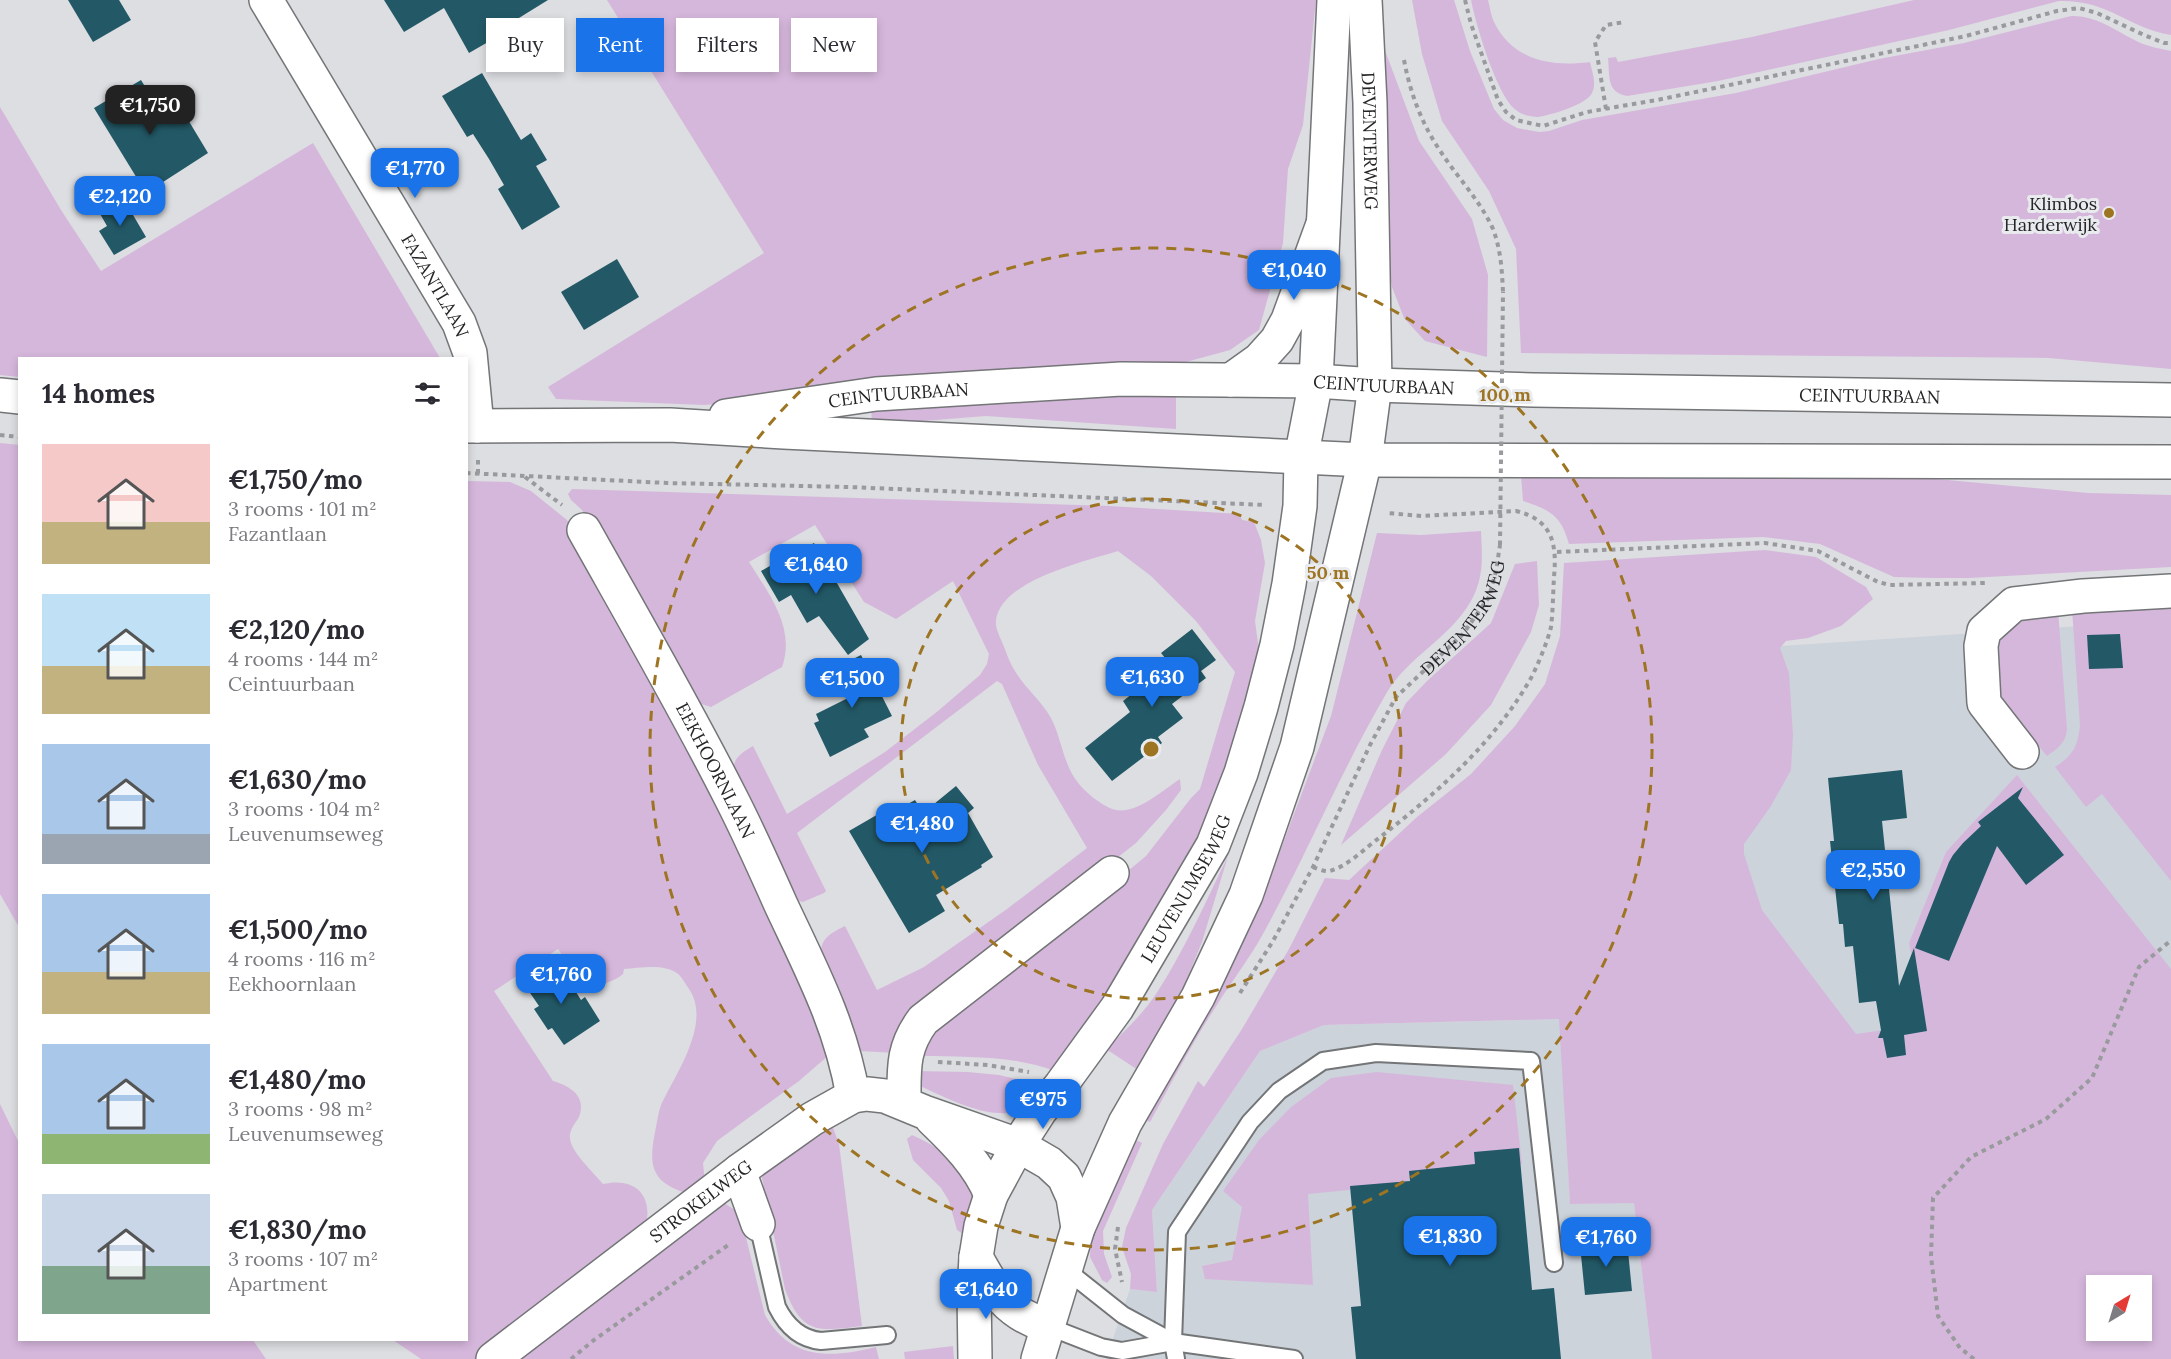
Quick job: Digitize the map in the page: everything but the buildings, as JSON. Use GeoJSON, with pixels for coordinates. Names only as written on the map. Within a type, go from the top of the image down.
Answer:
{"type":"FeatureCollection","features":[{"type":"Feature","properties":{"kind":"main road","name":"FAZANTLAAN"},"geometry":{"type":"LineString","coordinates":[[266,0],[459,323],[470,353],[472,426]]}},
{"type":"Feature","properties":{"kind":"main road","name":"DEVENTERWEG"},"geometry":{"type":"LineString","coordinates":[[1316,381],[1334,0]]}},
{"type":"Feature","properties":{"kind":"main road","name":"DEVENTERWEG"},"geometry":{"type":"LineString","coordinates":[[1365,0],[1370,103],[1375,385],[1365,460]]}},
{"type":"Feature","properties":{"kind":"main road"},"geometry":{"type":"LineString","coordinates":[[1231,380],[1259,360],[1277,340],[1288,320],[1323,224]]}},
{"type":"Feature","properties":{"kind":"main road","name":"CEINTUURBAAN"},"geometry":{"type":"LineString","coordinates":[[670,424],[876,394],[1120,379],[1316,381],[1533,390],[2171,400]]}},
{"type":"Feature","properties":{"kind":"main road","name":"LEUVENUMSEWEG"},"geometry":{"type":"LineString","coordinates":[[975,1359],[976,1257],[981,1226],[991,1194],[1040,1111],[1117,1008],[1213,845],[1241,773],[1266,687],[1289,584],[1300,506],[1301,458],[1316,381]]}},
{"type":"Feature","properties":{"kind":"main road"},"geometry":{"type":"LineString","coordinates":[[0,395],[18,397]]}},
{"type":"Feature","properties":{"kind":"main road","name":"CEINTUURBAAN"},"geometry":{"type":"LineString","coordinates":[[472,426],[670,424],[784,432],[1365,460],[2171,462]]}},
{"type":"Feature","properties":{"kind":"main road"},"geometry":{"type":"LineString","coordinates":[[1038,1359],[1078,1228],[1125,1123],[1198,997],[1246,895],[1297,747],[1365,460]]}},
{"type":"Feature","properties":{"kind":"main road","name":"EEKHOORNLAAN"},"geometry":{"type":"LineString","coordinates":[[584,530],[672,686],[732,799],[812,970],[835,1026],[847,1062],[853,1096]]}},
{"type":"Feature","properties":{"kind":"main road"},"geometry":{"type":"LineString","coordinates":[[2022,752],[1984,703],[1981,646],[1983,631],[2014,604],[2171,591]]}},
{"type":"Feature","properties":{"kind":"main road"},"geometry":{"type":"LineString","coordinates":[[914,1107],[904,1061],[908,1043],[923,1020],[1112,873]]}},
{"type":"Feature","properties":{"kind":"main road","name":"STROKELWEG"},"geometry":{"type":"LineString","coordinates":[[493,1359],[739,1171],[812,1119],[853,1096],[867,1094],[885,1096],[1018,1145],[1049,1163],[1064,1178],[1073,1197],[1078,1228]]}},
{"type":"Feature","properties":{"kind":"main road","name":"STROKELWEG"},"geometry":{"type":"LineString","coordinates":[[914,1107],[964,1150],[987,1184],[991,1194]]}},
{"type":"Feature","properties":{"kind":"main road"},"geometry":{"type":"LineString","coordinates":[[739,1171],[758,1224]]}},
{"type":"Feature","properties":{"kind":"main road"},"geometry":{"type":"LineString","coordinates":[[976,1257],[993,1288],[1006,1305],[1047,1326]]}},
{"type":"Feature","properties":{"kind":"lane"},"geometry":{"type":"LineString","coordinates":[[1176,1359],[1173,1342],[1177,1232],[1250,1122],[1279,1092],[1323,1061],[1377,1053],[1531,1061],[1554,1263]]}},
{"type":"Feature","properties":{"kind":"lane"},"geometry":{"type":"LineString","coordinates":[[758,1224],[777,1307],[783,1318],[796,1331],[811,1340],[821,1341],[887,1335]]}},
{"type":"Feature","properties":{"kind":"lane"},"geometry":{"type":"LineString","coordinates":[[1065,1269],[1132,1321],[1173,1342]]}},
{"type":"Feature","properties":{"kind":"lane"},"geometry":{"type":"LineString","coordinates":[[1047,1326],[1101,1347],[1122,1352],[1173,1342],[1294,1359]]}},
{"type":"Feature","properties":{"kind":"path"},"geometry":{"type":"LineString","coordinates":[[1465,0],[1471,24],[1498,100],[1506,112],[1516,120],[1544,126],[1587,112],[1955,38],[2057,11],[2079,8],[2097,13],[2164,43],[2171,43]]}},
{"type":"Feature","properties":{"kind":"path"},"geometry":{"type":"LineString","coordinates":[[1606,109],[1595,42],[1606,25],[1625,22]]}},
{"type":"Feature","properties":{"kind":"path","name":"DEVENTERWEG"},"geometry":{"type":"LineString","coordinates":[[1406,72],[1418,112],[1438,149],[1468,190],[1492,229],[1501,258],[1503,292],[1500,545],[1489,597],[1463,634],[1396,697],[1370,745],[1313,867],[1328,872],[1351,860],[1411,813],[1464,766],[1507,716],[1532,676],[1551,628],[1556,552]]}},
{"type":"Feature","properties":{"kind":"path"},"geometry":{"type":"LineString","coordinates":[[0,435],[18,437]]}},
{"type":"Feature","properties":{"kind":"path"},"geometry":{"type":"LineString","coordinates":[[468,473],[667,483],[885,489],[1300,506]]}},
{"type":"Feature","properties":{"kind":"path"},"geometry":{"type":"LineString","coordinates":[[524,477],[575,516],[584,530]]}},
{"type":"Feature","properties":{"kind":"path"},"geometry":{"type":"LineString","coordinates":[[1352,511],[1422,516],[1516,511],[1538,520],[1547,530],[1556,552],[1765,543],[1818,551],[1878,582],[1890,585],[1991,583]]}},
{"type":"Feature","properties":{"kind":"path"},"geometry":{"type":"LineString","coordinates":[[1974,1359],[1960,1348],[1938,1316],[1931,1256],[1933,1198],[1971,1157],[2046,1119],[2092,1078],[2139,967],[2169,942]]}},
{"type":"Feature","properties":{"kind":"path"},"geometry":{"type":"LineString","coordinates":[[572,1359],[594,1340],[758,1224]]}},
{"type":"Feature","properties":{"kind":"path"},"geometry":{"type":"LineString","coordinates":[[1114,1308],[1122,1287],[1123,1277],[1115,1249],[1118,1225]]}},
{"type":"Feature","properties":{"kind":"shaded area"},"geometry":{"type":"Polygon","coordinates":[[[607,0],[1316,0],[1303,125],[1288,169],[1283,243],[1259,330],[1230,350],[1164,368],[704,405],[556,399],[548,387],[764,253],[652,72],[664,72],[664,18],[618,18],[607,0]]]}},
{"type":"Feature","properties":{"kind":"shaded area"},"geometry":{"type":"Polygon","coordinates":[[[1412,0],[1454,0],[1470,51],[1494,109],[1503,120],[1517,128],[1539,132],[1582,120],[1736,93],[1879,59],[1964,43],[2071,16],[2090,18],[2143,44],[2171,51],[2171,369],[2049,358],[1521,353],[1516,249],[1489,191],[1442,121],[1422,54],[1412,0]]]}},
{"type":"Feature","properties":{"kind":"shaded area"},"geometry":{"type":"Polygon","coordinates":[[[1471,0],[1488,0],[1493,20],[1502,35],[1523,53],[1548,62],[1590,62],[1594,81],[1592,93],[1583,102],[1544,116],[1529,116],[1516,110],[1495,76],[1482,42],[1471,0]]]}},
{"type":"Feature","properties":{"kind":"shaded area"},"geometry":{"type":"Polygon","coordinates":[[[1914,0],[2171,0],[2171,35],[2142,27],[2092,5],[2059,1],[1949,30],[1718,81],[1627,96],[1615,91],[1610,82],[1608,58],[1616,57],[1618,62],[1752,37],[1914,0]]]}},
{"type":"Feature","properties":{"kind":"shaded area"},"geometry":{"type":"Polygon","coordinates":[[[1375,24],[1419,141],[1472,219],[1488,275],[1487,357],[1425,341],[1404,318],[1392,287],[1382,230],[1375,24]]]}},
{"type":"Feature","properties":{"kind":"shaded area"},"geometry":{"type":"Polygon","coordinates":[[[0,107],[61,210],[101,271],[313,143],[439,357],[18,357],[18,377],[0,375],[0,107]]]}},
{"type":"Feature","properties":{"kind":"shaded area"},"geometry":{"type":"Polygon","coordinates":[[[1176,388],[1176,429],[986,416],[872,425],[871,404],[1176,388]]]}},
{"type":"Feature","properties":{"kind":"shaded area"},"geometry":{"type":"Polygon","coordinates":[[[0,443],[18,445],[18,925],[0,894],[0,443]]]}},
{"type":"Feature","properties":{"kind":"shaded area"},"geometry":{"type":"Polygon","coordinates":[[[1521,476],[1937,479],[2088,493],[2171,495],[2171,567],[1969,578],[1894,577],[1820,544],[1763,537],[1569,544],[1562,526],[1553,515],[1523,501],[1521,476]]]}},
{"type":"Feature","properties":{"kind":"shaded area"},"geometry":{"type":"Polygon","coordinates":[[[468,481],[510,482],[531,491],[567,520],[675,716],[743,849],[803,985],[829,1055],[799,1081],[717,1141],[703,1163],[705,1182],[689,1194],[667,1185],[660,1179],[655,1172],[652,1155],[661,1105],[683,1063],[694,1032],[695,1002],[679,975],[659,967],[624,969],[623,974],[619,977],[587,992],[558,949],[494,991],[553,1081],[571,1089],[579,1098],[581,1110],[570,1135],[574,1149],[603,1184],[624,1183],[639,1190],[647,1205],[646,1225],[475,1359],[421,1359],[394,1341],[468,1341],[468,481]]]}},
{"type":"Feature","properties":{"kind":"shaded area"},"geometry":{"type":"Polygon","coordinates":[[[572,489],[1109,506],[1239,514],[1242,520],[1254,522],[1261,540],[1265,563],[1255,621],[1260,658],[1234,745],[1207,821],[1165,911],[1057,1072],[1041,1066],[1007,1060],[920,1056],[916,1046],[1146,856],[1200,789],[1235,672],[1196,621],[1151,576],[1118,551],[1047,574],[1013,594],[1001,606],[996,625],[1009,660],[1019,677],[1051,718],[1069,769],[1082,788],[1096,800],[1116,810],[1141,805],[1180,779],[1181,790],[1136,843],[1018,936],[897,1053],[859,1051],[821,954],[821,948],[828,936],[845,926],[877,990],[924,967],[1007,909],[1087,848],[1038,765],[1002,684],[997,681],[797,833],[826,891],[803,902],[799,901],[734,771],[735,762],[739,756],[753,746],[787,814],[885,752],[938,711],[980,675],[987,664],[989,654],[953,581],[896,619],[864,602],[815,525],[749,562],[772,599],[783,625],[786,639],[782,667],[711,707],[698,703],[609,548],[582,510],[571,500],[568,494],[572,489]]]}},
{"type":"Feature","properties":{"kind":"shaded area"},"geometry":{"type":"Polygon","coordinates":[[[1481,531],[1480,577],[1467,608],[1445,633],[1407,667],[1386,694],[1259,942],[1221,998],[1150,1122],[1142,1118],[1213,988],[1274,867],[1331,716],[1377,533],[1421,535],[1481,531]]]}},
{"type":"Feature","properties":{"kind":"shaded area"},"geometry":{"type":"Polygon","coordinates":[[[1765,550],[1816,557],[1866,587],[1873,599],[1841,626],[1808,638],[1786,641],[1780,648],[1789,673],[1793,735],[1791,770],[1771,806],[1744,844],[1744,854],[1762,910],[1856,1034],[1926,1024],[1909,943],[1946,852],[2017,775],[2171,969],[2171,1359],[1652,1359],[1634,1203],[1570,1204],[1559,1019],[1324,1025],[1260,1051],[1152,1210],[1157,1292],[1130,1289],[1131,1274],[1122,1247],[1126,1228],[1163,1144],[1198,1081],[1204,1087],[1242,1029],[1289,949],[1325,878],[1349,880],[1417,817],[1471,774],[1515,726],[1545,684],[1560,636],[1564,563],[1765,550]]]}},
{"type":"Feature","properties":{"kind":"shaded area"},"geometry":{"type":"Polygon","coordinates":[[[1537,561],[1539,605],[1531,632],[1491,705],[1446,754],[1341,845],[1382,750],[1406,703],[1491,623],[1515,564],[1537,561]]]}},
{"type":"Feature","properties":{"kind":"shaded area"},"geometry":{"type":"Polygon","coordinates":[[[2171,602],[2171,881],[2102,794],[2086,807],[2055,767],[2073,750],[2080,726],[2072,609],[2171,602]]]}},
{"type":"Feature","properties":{"kind":"shaded area"},"geometry":{"type":"Polygon","coordinates":[[[2058,610],[2067,729],[2063,742],[2047,756],[2019,722],[2001,695],[1999,643],[2018,620],[2058,610]]]}},
{"type":"Feature","properties":{"kind":"shaded area"},"geometry":{"type":"Polygon","coordinates":[[[2171,620],[2171,1359],[1776,1359],[1708,651],[2171,620]]]}},
{"type":"Feature","properties":{"kind":"shaded area"},"geometry":{"type":"Polygon","coordinates":[[[1228,856],[1202,942],[1177,1003],[1138,1070],[1106,1049],[1153,999],[1186,942],[1228,856]]]}},
{"type":"Feature","properties":{"kind":"shaded area"},"geometry":{"type":"Polygon","coordinates":[[[1560,1019],[1570,1203],[1634,1203],[1652,1359],[1106,1359],[1130,1289],[1157,1291],[1152,1210],[1260,1051],[1324,1025],[1560,1019]]]}},
{"type":"Feature","properties":{"kind":"shaded area"},"geometry":{"type":"Polygon","coordinates":[[[916,1071],[999,1075],[1042,1085],[1025,1107],[1014,1112],[987,1112],[918,1085],[916,1071]]]}},
{"type":"Feature","properties":{"kind":"shaded area"},"geometry":{"type":"Polygon","coordinates":[[[1377,1072],[1513,1085],[1522,1164],[1410,1172],[1409,1184],[1308,1194],[1313,1285],[1205,1279],[1202,1266],[1232,1260],[1242,1207],[1223,1191],[1259,1140],[1291,1107],[1331,1078],[1377,1072]]]}},
{"type":"Feature","properties":{"kind":"shaded area"},"geometry":{"type":"Polygon","coordinates":[[[0,1104],[18,1141],[18,1341],[254,1341],[266,1359],[0,1359],[0,1104]]]}},
{"type":"Feature","properties":{"kind":"shaded area"},"geometry":{"type":"Polygon","coordinates":[[[831,1122],[839,1144],[862,1326],[824,1329],[806,1323],[791,1304],[785,1289],[761,1173],[831,1122]]]}},
{"type":"Feature","properties":{"kind":"shaded area"},"geometry":{"type":"Polygon","coordinates":[[[912,1135],[931,1144],[946,1156],[974,1185],[972,1240],[957,1230],[949,1201],[941,1188],[913,1160],[907,1139],[912,1135]]]}},
{"type":"Feature","properties":{"kind":"shaded area"},"geometry":{"type":"Polygon","coordinates":[[[1132,1138],[1142,1143],[1103,1231],[1104,1254],[1112,1277],[1107,1283],[1102,1280],[1090,1257],[1091,1233],[1132,1138]]]}},
{"type":"Feature","properties":{"kind":"shaded area"},"geometry":{"type":"Polygon","coordinates":[[[724,1203],[740,1213],[765,1315],[775,1330],[798,1348],[812,1352],[842,1353],[876,1347],[879,1359],[513,1359],[724,1203]]]}},
{"type":"Feature","properties":{"kind":"shaded area"},"geometry":{"type":"Polygon","coordinates":[[[953,1346],[954,1359],[905,1359],[904,1352],[953,1346]]]}},
{"type":"Feature","properties":{"kind":"place","name":"Klimbos Harderwijk"},"geometry":{"type":"Point","coordinates":[2109,213]}}]}
